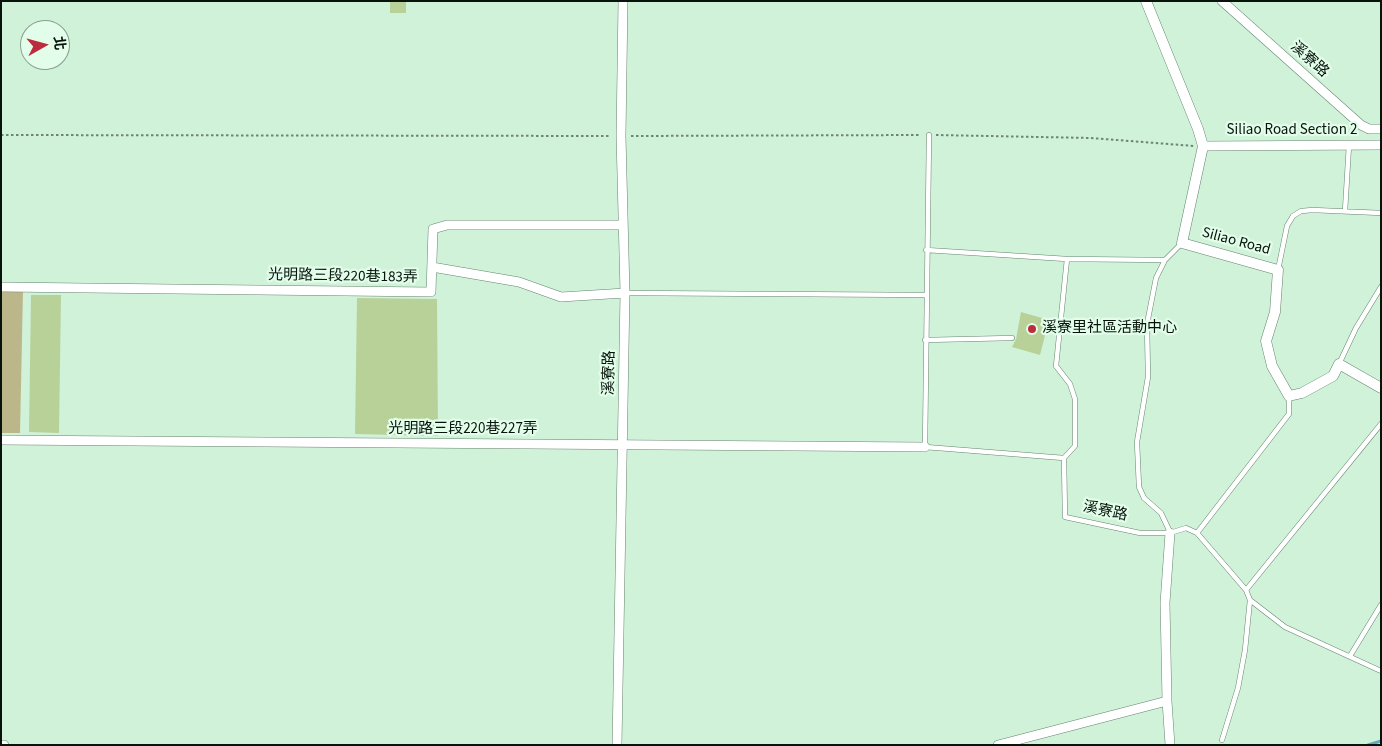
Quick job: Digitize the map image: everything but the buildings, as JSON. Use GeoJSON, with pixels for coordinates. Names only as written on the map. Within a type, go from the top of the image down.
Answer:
{"type":"FeatureCollection","features":[{"type":"Feature","properties":{"kind":"street","name":"溪寮路"},"geometry":{"type":"LineString","coordinates":[[617,745],[625,293],[621,136],[623,1]]}},
{"type":"Feature","properties":{"kind":"street"},"geometry":{"type":"LineString","coordinates":[[1146,1],[1198,129],[1203,146]]}},
{"type":"Feature","properties":{"kind":"street","name":"溪寮路"},"geometry":{"type":"LineString","coordinates":[[1222,1],[1361,125],[1369,130],[1381,129]]}},
{"type":"Feature","properties":{"kind":"street","name":"Siliao Road Section 2"},"geometry":{"type":"LineString","coordinates":[[1203,146],[1381,145]]}},
{"type":"Feature","properties":{"kind":"street","name":"Siliao Road"},"geometry":{"type":"LineString","coordinates":[[1203,146],[1182,243],[1278,270],[1276,312],[1266,341],[1272,366],[1289,396]]}},
{"type":"Feature","properties":{"kind":"street","name":"光明路三段220巷183弄"},"geometry":{"type":"LineString","coordinates":[[1,286],[431,292],[433,230],[447,225],[622,225]]}},
{"type":"Feature","properties":{"kind":"street"},"geometry":{"type":"LineString","coordinates":[[432,267],[519,282],[561,297],[625,293]]}},
{"type":"Feature","properties":{"kind":"street"},"geometry":{"type":"LineString","coordinates":[[1289,396],[1302,393],[1333,376],[1339,364],[1381,388]]}},
{"type":"Feature","properties":{"kind":"street","name":"光明路三段220巷227弄"},"geometry":{"type":"LineString","coordinates":[[1,440],[925,447]]}},
{"type":"Feature","properties":{"kind":"street"},"geometry":{"type":"LineString","coordinates":[[1170,532],[1165,603],[1170,745]]}},
{"type":"Feature","properties":{"kind":"street"},"geometry":{"type":"LineString","coordinates":[[998,745],[1167,701]]}},
{"type":"Feature","properties":{"kind":"lane"},"geometry":{"type":"LineString","coordinates":[[929,135],[926,250],[925,447],[1064,458]]}},
{"type":"Feature","properties":{"kind":"lane"},"geometry":{"type":"LineString","coordinates":[[1345,212],[1349,145]]}},
{"type":"Feature","properties":{"kind":"lane"},"geometry":{"type":"LineString","coordinates":[[1278,270],[1287,226],[1293,216],[1301,211],[1381,213]]}},
{"type":"Feature","properties":{"kind":"lane","name":"Siliao Road"},"geometry":{"type":"LineString","coordinates":[[1170,532],[1161,512],[1144,498],[1139,487],[1137,442],[1148,377],[1147,324],[1156,278],[1165,260],[1182,243]]}},
{"type":"Feature","properties":{"kind":"lane"},"geometry":{"type":"LineString","coordinates":[[926,250],[1067,259],[1165,260]]}},
{"type":"Feature","properties":{"kind":"lane","name":"溪寮路"},"geometry":{"type":"LineString","coordinates":[[1067,259],[1056,366],[1070,384],[1075,399],[1075,446],[1064,458],[1065,517],[1140,533],[1170,532],[1186,528],[1197,533]]}},
{"type":"Feature","properties":{"kind":"lane"},"geometry":{"type":"LineString","coordinates":[[1339,364],[1356,328],[1381,287]]}},
{"type":"Feature","properties":{"kind":"lane"},"geometry":{"type":"LineString","coordinates":[[625,293],[926,295]]}},
{"type":"Feature","properties":{"kind":"lane"},"geometry":{"type":"LineString","coordinates":[[925,340],[1012,338]]}},
{"type":"Feature","properties":{"kind":"lane"},"geometry":{"type":"LineString","coordinates":[[1222,740],[1238,688],[1245,650],[1250,600],[1246,590],[1197,533],[1290,414],[1289,396]]}},
{"type":"Feature","properties":{"kind":"lane"},"geometry":{"type":"LineString","coordinates":[[1246,590],[1381,424]]}},
{"type":"Feature","properties":{"kind":"lane"},"geometry":{"type":"LineString","coordinates":[[1250,600],[1285,627],[1381,671]]}},
{"type":"Feature","properties":{"kind":"lane"},"geometry":{"type":"LineString","coordinates":[[1350,656],[1381,606]]}},
{"type":"Feature","properties":{"kind":"path"},"geometry":{"type":"LineString","coordinates":[[1,136],[929,135],[1091,138],[1203,146]]}},
{"type":"Feature","properties":{"kind":"shaded area"},"geometry":{"type":"Polygon","coordinates":[[[23,290],[20,433],[1,433],[1,291],[23,290]]]}},
{"type":"Feature","properties":{"kind":"waterway"},"geometry":{"type":"LineString","coordinates":[[1368,745],[1381,741]]}},
{"type":"Feature","properties":{"kind":"place","name":"溪寮里社區活動中心"},"geometry":{"type":"Point","coordinates":[1032,329]}}]}
